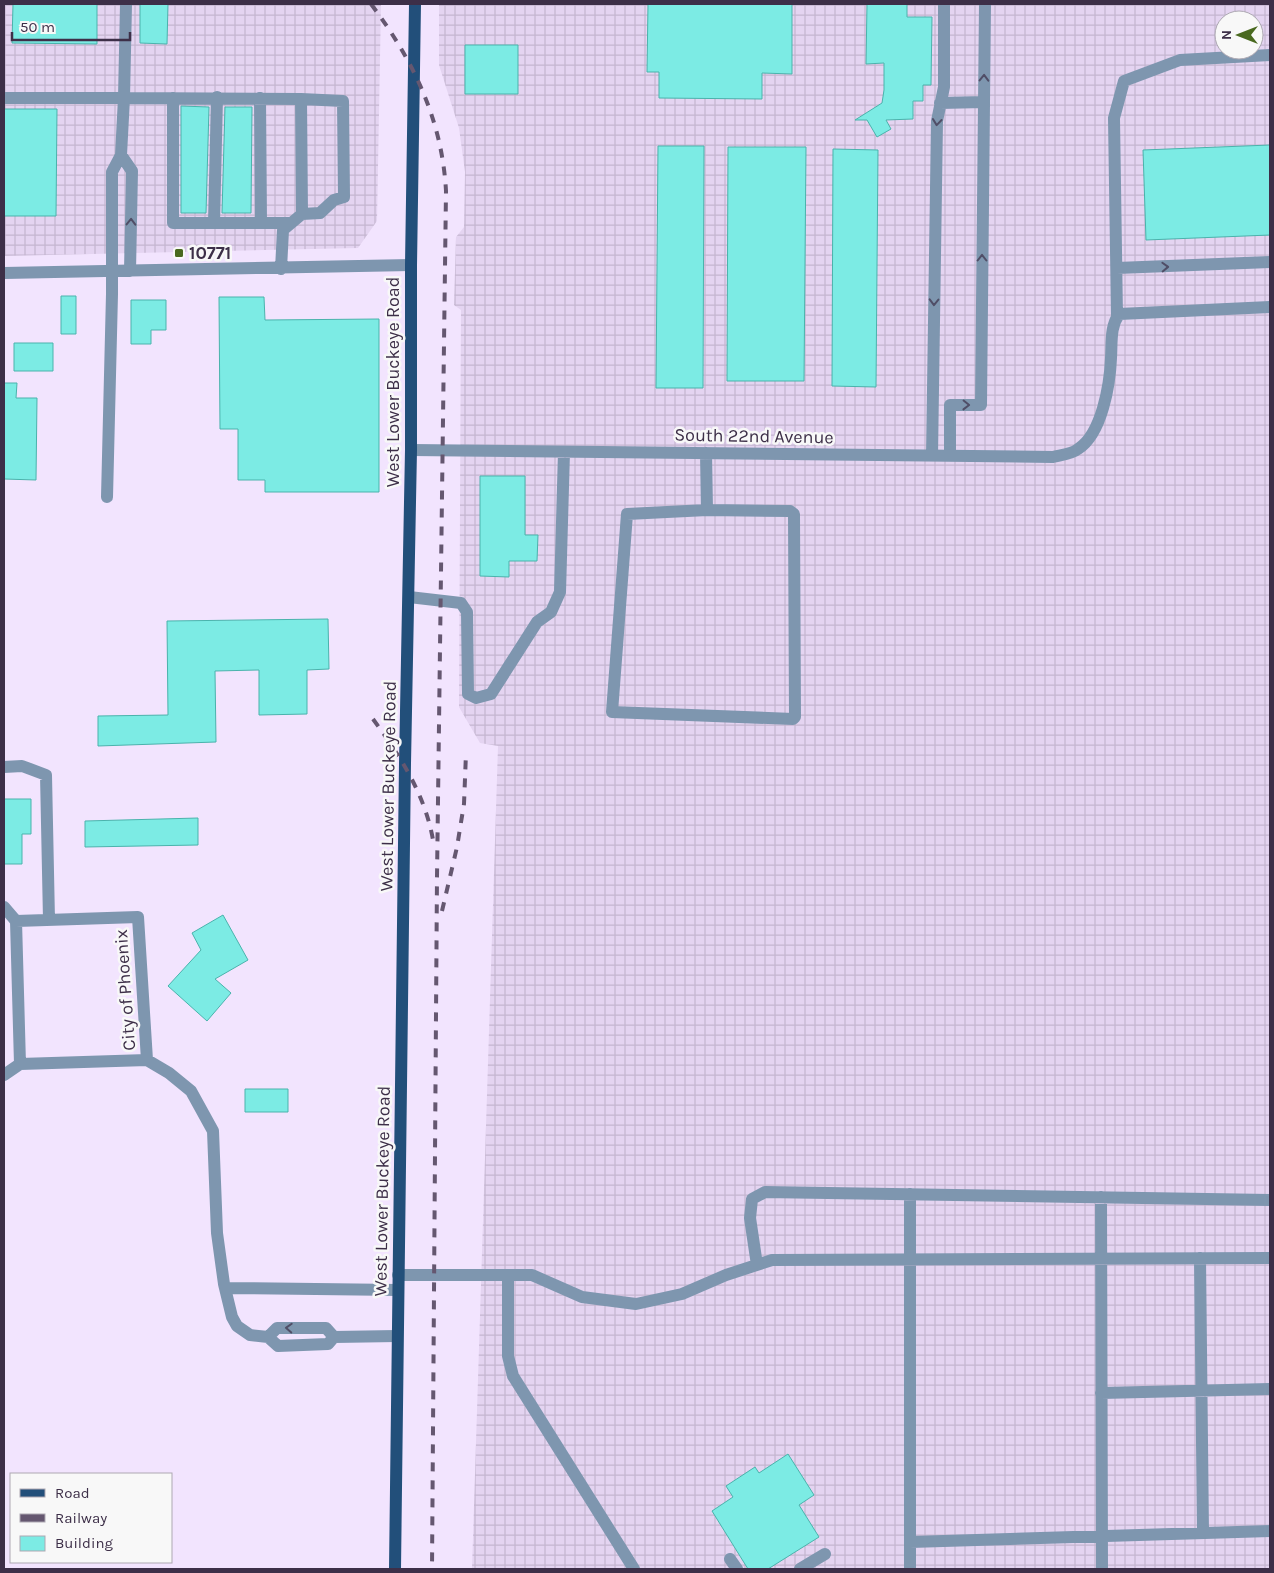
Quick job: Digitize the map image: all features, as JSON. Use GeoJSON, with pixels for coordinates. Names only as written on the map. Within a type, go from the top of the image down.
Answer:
{"type":"FeatureCollection","features":[{"type":"Feature","properties":{"kind":"main road","name":"West Lower Buckeye Road"},"geometry":{"type":"LineString","coordinates":[[395,1569],[404,763],[411,450],[411,265],[415,4]]}},
{"type":"Feature","properties":{"kind":"street"},"geometry":{"type":"LineString","coordinates":[[107,496],[112,294],[112,172],[121,156],[126,4]]}},
{"type":"Feature","properties":{"kind":"street"},"geometry":{"type":"LineString","coordinates":[[932,456],[937,121],[944,87],[944,4]]}},
{"type":"Feature","properties":{"kind":"street"},"geometry":{"type":"LineString","coordinates":[[950,456],[950,405],[981,405],[984,4]]}},
{"type":"Feature","properties":{"kind":"street"},"geometry":{"type":"LineString","coordinates":[[1117,317],[1114,118],[1124,81],[1180,60],[1270,55]]}},
{"type":"Feature","properties":{"kind":"street"},"geometry":{"type":"LineString","coordinates":[[4,98],[260,98],[343,100],[344,197],[334,200],[320,213],[302,214],[289,223],[281,235],[281,269]]}},
{"type":"Feature","properties":{"kind":"street"},"geometry":{"type":"LineString","coordinates":[[173,98],[172,223],[289,223]]}},
{"type":"Feature","properties":{"kind":"street"},"geometry":{"type":"LineString","coordinates":[[214,223],[216,98]]}},
{"type":"Feature","properties":{"kind":"street"},"geometry":{"type":"LineString","coordinates":[[260,98],[261,223]]}},
{"type":"Feature","properties":{"kind":"street"},"geometry":{"type":"LineString","coordinates":[[301,99],[302,214]]}},
{"type":"Feature","properties":{"kind":"street"},"geometry":{"type":"LineString","coordinates":[[940,103],[983,102]]}},
{"type":"Feature","properties":{"kind":"street"},"geometry":{"type":"LineString","coordinates":[[121,156],[132,171],[130,271]]}},
{"type":"Feature","properties":{"kind":"street"},"geometry":{"type":"LineString","coordinates":[[1116,268],[1270,262]]}},
{"type":"Feature","properties":{"kind":"street"},"geometry":{"type":"LineString","coordinates":[[4,272],[281,269],[411,265]]}},
{"type":"Feature","properties":{"kind":"street"},"geometry":{"type":"LineString","coordinates":[[1117,317],[1119,314],[1270,307]]}},
{"type":"Feature","properties":{"kind":"street","name":"South 22nd Avenue"},"geometry":{"type":"LineString","coordinates":[[411,450],[1053,457],[1077,450],[1092,438],[1105,403],[1111,368],[1112,324],[1117,317]]}},
{"type":"Feature","properties":{"kind":"street"},"geometry":{"type":"LineString","coordinates":[[409,597],[461,603],[467,612],[468,694],[476,698],[491,694],[537,622],[551,612],[560,592],[564,452]]}},
{"type":"Feature","properties":{"kind":"street"},"geometry":{"type":"LineString","coordinates":[[706,453],[707,510]]}},
{"type":"Feature","properties":{"kind":"street"},"geometry":{"type":"LineString","coordinates":[[707,510],[790,511],[794,514],[795,718],[612,712],[627,514],[707,510]]}},
{"type":"Feature","properties":{"kind":"street"},"geometry":{"type":"LineString","coordinates":[[4,767],[22,766],[46,775],[49,920]]}},
{"type":"Feature","properties":{"kind":"street"},"geometry":{"type":"LineString","coordinates":[[4,907],[16,921],[20,1064],[4,1076]]}},
{"type":"Feature","properties":{"kind":"street","name":"City of Phoenix"},"geometry":{"type":"LineString","coordinates":[[16,921],[138,917],[147,1060]]}},
{"type":"Feature","properties":{"kind":"street","name":"City of Phoenix"},"geometry":{"type":"LineString","coordinates":[[20,1064],[147,1060],[169,1073],[190,1091],[213,1131],[217,1233],[225,1288],[237,1326],[250,1335],[268,1336],[277,1328],[326,1328],[334,1337],[397,1336]]}},
{"type":"Feature","properties":{"kind":"street"},"geometry":{"type":"LineString","coordinates":[[757,1265],[750,1218],[752,1198],[765,1192],[1270,1200]]}},
{"type":"Feature","properties":{"kind":"street"},"geometry":{"type":"LineString","coordinates":[[910,1194],[910,1569]]}},
{"type":"Feature","properties":{"kind":"street"},"geometry":{"type":"LineString","coordinates":[[1101,1197],[1102,1569]]}},
{"type":"Feature","properties":{"kind":"street"},"geometry":{"type":"LineString","coordinates":[[1200,1258],[1203,1533]]}},
{"type":"Feature","properties":{"kind":"street"},"geometry":{"type":"LineString","coordinates":[[398,1275],[532,1276],[582,1297],[636,1304],[682,1294],[726,1275],[772,1260],[910,1261],[1270,1258]]}},
{"type":"Feature","properties":{"kind":"street"},"geometry":{"type":"LineString","coordinates":[[508,1275],[508,1356],[514,1376],[634,1569]]}},
{"type":"Feature","properties":{"kind":"street"},"geometry":{"type":"LineString","coordinates":[[225,1288],[398,1290]]}},
{"type":"Feature","properties":{"kind":"street"},"geometry":{"type":"LineString","coordinates":[[1101,1393],[1270,1389]]}},
{"type":"Feature","properties":{"kind":"street"},"geometry":{"type":"LineString","coordinates":[[910,1542],[1270,1531]]}},
{"type":"Feature","properties":{"kind":"street"},"geometry":{"type":"LineString","coordinates":[[800,1569],[825,1554]]}},
{"type":"Feature","properties":{"kind":"shaded area"},"geometry":{"type":"Polygon","coordinates":[[[4,4],[381,4],[377,221],[358,248],[4,256],[4,4]]]}},
{"type":"Feature","properties":{"kind":"shaded area"},"geometry":{"type":"Polygon","coordinates":[[[439,4],[1270,4],[1270,1569],[472,1569],[498,746],[480,743],[459,707],[461,310],[454,305],[456,237],[464,227],[465,172],[459,128],[439,65],[439,4]]]}},
{"type":"Feature","properties":{"kind":"building"},"geometry":{"type":"Polygon","coordinates":[[[13,4],[97,4],[97,44],[12,43],[13,4]]]}},
{"type":"Feature","properties":{"kind":"building"},"geometry":{"type":"Polygon","coordinates":[[[140,4],[168,4],[167,44],[140,43],[140,4]]]}},
{"type":"Feature","properties":{"kind":"building"},"geometry":{"type":"Polygon","coordinates":[[[648,4],[792,4],[792,74],[762,73],[762,99],[659,98],[659,72],[647,72],[648,4]]]}},
{"type":"Feature","properties":{"kind":"building"},"geometry":{"type":"Polygon","coordinates":[[[867,4],[907,4],[907,17],[932,17],[931,85],[923,85],[923,101],[913,101],[913,119],[886,120],[891,129],[877,137],[867,120],[855,120],[882,103],[884,90],[884,63],[866,64],[867,4]]]}},
{"type":"Feature","properties":{"kind":"building"},"geometry":{"type":"Polygon","coordinates":[[[465,45],[518,45],[518,94],[465,94],[465,45]]]}},
{"type":"Feature","properties":{"kind":"building"},"geometry":{"type":"Polygon","coordinates":[[[181,106],[209,107],[206,213],[181,213],[181,106]]]}},
{"type":"Feature","properties":{"kind":"building"},"geometry":{"type":"Polygon","coordinates":[[[225,107],[252,107],[251,213],[222,213],[225,107]]]}},
{"type":"Feature","properties":{"kind":"building"},"geometry":{"type":"Polygon","coordinates":[[[4,109],[57,109],[56,216],[4,216],[4,109]]]}},
{"type":"Feature","properties":{"kind":"building"},"geometry":{"type":"Polygon","coordinates":[[[1270,145],[1270,235],[1146,240],[1143,150],[1270,145]]]}},
{"type":"Feature","properties":{"kind":"building"},"geometry":{"type":"Polygon","coordinates":[[[658,146],[704,146],[703,388],[656,388],[658,146]]]}},
{"type":"Feature","properties":{"kind":"building"},"geometry":{"type":"Polygon","coordinates":[[[728,147],[806,147],[804,381],[727,381],[728,147]]]}},
{"type":"Feature","properties":{"kind":"building"},"geometry":{"type":"Polygon","coordinates":[[[833,149],[878,150],[876,387],[832,386],[833,149]]]}},
{"type":"Feature","properties":{"kind":"building"},"geometry":{"type":"Polygon","coordinates":[[[61,296],[76,296],[76,334],[61,334],[61,296]]]}},
{"type":"Feature","properties":{"kind":"building"},"geometry":{"type":"Polygon","coordinates":[[[219,297],[264,297],[265,320],[379,319],[379,492],[265,492],[265,480],[238,480],[238,429],[220,429],[219,297]]]}},
{"type":"Feature","properties":{"kind":"building"},"geometry":{"type":"Polygon","coordinates":[[[131,300],[166,300],[166,330],[151,330],[151,344],[131,344],[131,300]]]}},
{"type":"Feature","properties":{"kind":"building"},"geometry":{"type":"Polygon","coordinates":[[[14,343],[53,343],[53,371],[14,371],[14,343]]]}},
{"type":"Feature","properties":{"kind":"building"},"geometry":{"type":"Polygon","coordinates":[[[4,383],[17,383],[16,398],[37,398],[36,480],[4,479],[4,383]]]}},
{"type":"Feature","properties":{"kind":"building"},"geometry":{"type":"Polygon","coordinates":[[[480,476],[525,476],[525,535],[538,535],[537,561],[509,561],[509,577],[480,576],[480,476]]]}},
{"type":"Feature","properties":{"kind":"building"},"geometry":{"type":"Polygon","coordinates":[[[328,619],[329,669],[307,670],[307,714],[259,715],[259,670],[215,671],[216,742],[98,746],[98,716],[168,715],[167,621],[328,619]]]}},
{"type":"Feature","properties":{"kind":"building"},"geometry":{"type":"Polygon","coordinates":[[[4,799],[31,799],[31,834],[22,834],[22,864],[4,864],[4,799]]]}},
{"type":"Feature","properties":{"kind":"building"},"geometry":{"type":"Polygon","coordinates":[[[198,818],[198,845],[85,847],[85,821],[198,818]]]}},
{"type":"Feature","properties":{"kind":"building"},"geometry":{"type":"Polygon","coordinates":[[[223,915],[248,960],[215,979],[231,993],[207,1021],[168,986],[201,950],[192,933],[223,915]]]}},
{"type":"Feature","properties":{"kind":"building"},"geometry":{"type":"Polygon","coordinates":[[[245,1089],[288,1089],[288,1112],[245,1112],[245,1089]]]}},
{"type":"Feature","properties":{"kind":"building"},"geometry":{"type":"Polygon","coordinates":[[[788,1454],[814,1495],[799,1505],[819,1537],[768,1569],[748,1569],[712,1511],[733,1497],[726,1486],[755,1467],[759,1473],[788,1454]]]}},
{"type":"Feature","properties":{"kind":"railway"},"geometry":{"type":"LineString","coordinates":[[371,4],[400,47],[423,92],[432,115],[438,139],[446,191],[437,877],[432,1569]]}},
{"type":"Feature","properties":{"kind":"railway"},"geometry":{"type":"LineString","coordinates":[[373,719],[402,761],[418,791],[433,840]]}},
{"type":"Feature","properties":{"kind":"railway"},"geometry":{"type":"LineString","coordinates":[[442,911],[457,847],[464,804],[466,753]]}},
{"type":"Feature","properties":{"kind":"place","name":"10771"},"geometry":{"type":"Point","coordinates":[179,253]}}]}
